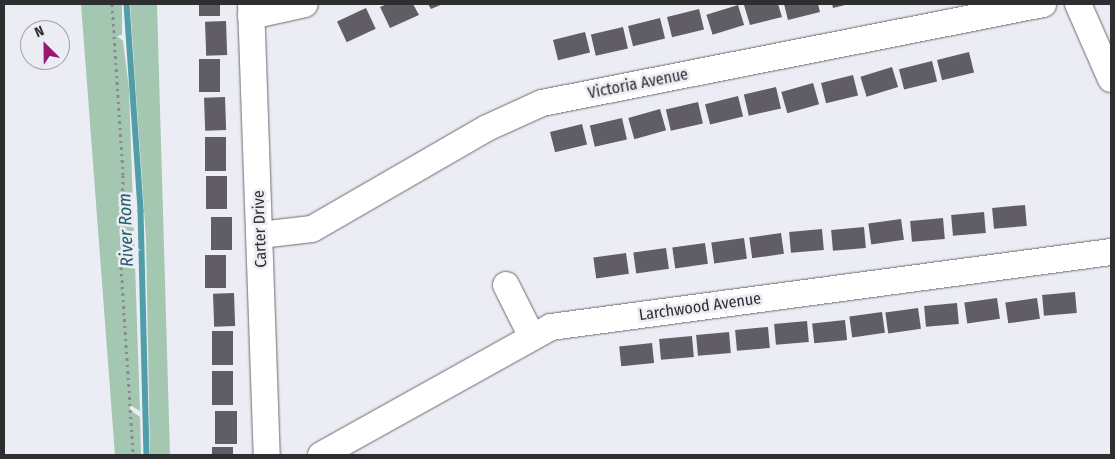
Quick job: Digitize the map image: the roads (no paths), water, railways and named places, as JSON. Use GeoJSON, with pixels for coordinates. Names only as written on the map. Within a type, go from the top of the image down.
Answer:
{"type":"FeatureCollection","features":[{"type":"Feature","properties":{"kind":"street"},"geometry":{"type":"LineString","coordinates":[[251,10],[305,4]]}},
{"type":"Feature","properties":{"kind":"street","name":"Victoria Avenue"},"geometry":{"type":"LineString","coordinates":[[260,235],[312,229],[487,128],[542,102],[1042,4]]}},
{"type":"Feature","properties":{"kind":"street"},"geometry":{"type":"LineString","coordinates":[[1078,4],[1111,79]]}},
{"type":"Feature","properties":{"kind":"street","name":"Carter Drive"},"geometry":{"type":"LineString","coordinates":[[251,10],[268,455]]}},
{"type":"Feature","properties":{"kind":"street","name":"Larchwood Avenue"},"geometry":{"type":"LineString","coordinates":[[321,455],[551,327],[1111,252]]}},
{"type":"Feature","properties":{"kind":"street"},"geometry":{"type":"LineString","coordinates":[[506,285],[532,337]]}},
{"type":"Feature","properties":{"kind":"waterway","name":"River Rom"},"geometry":{"type":"LineString","coordinates":[[127,4],[141,211],[147,455]]}}]}
